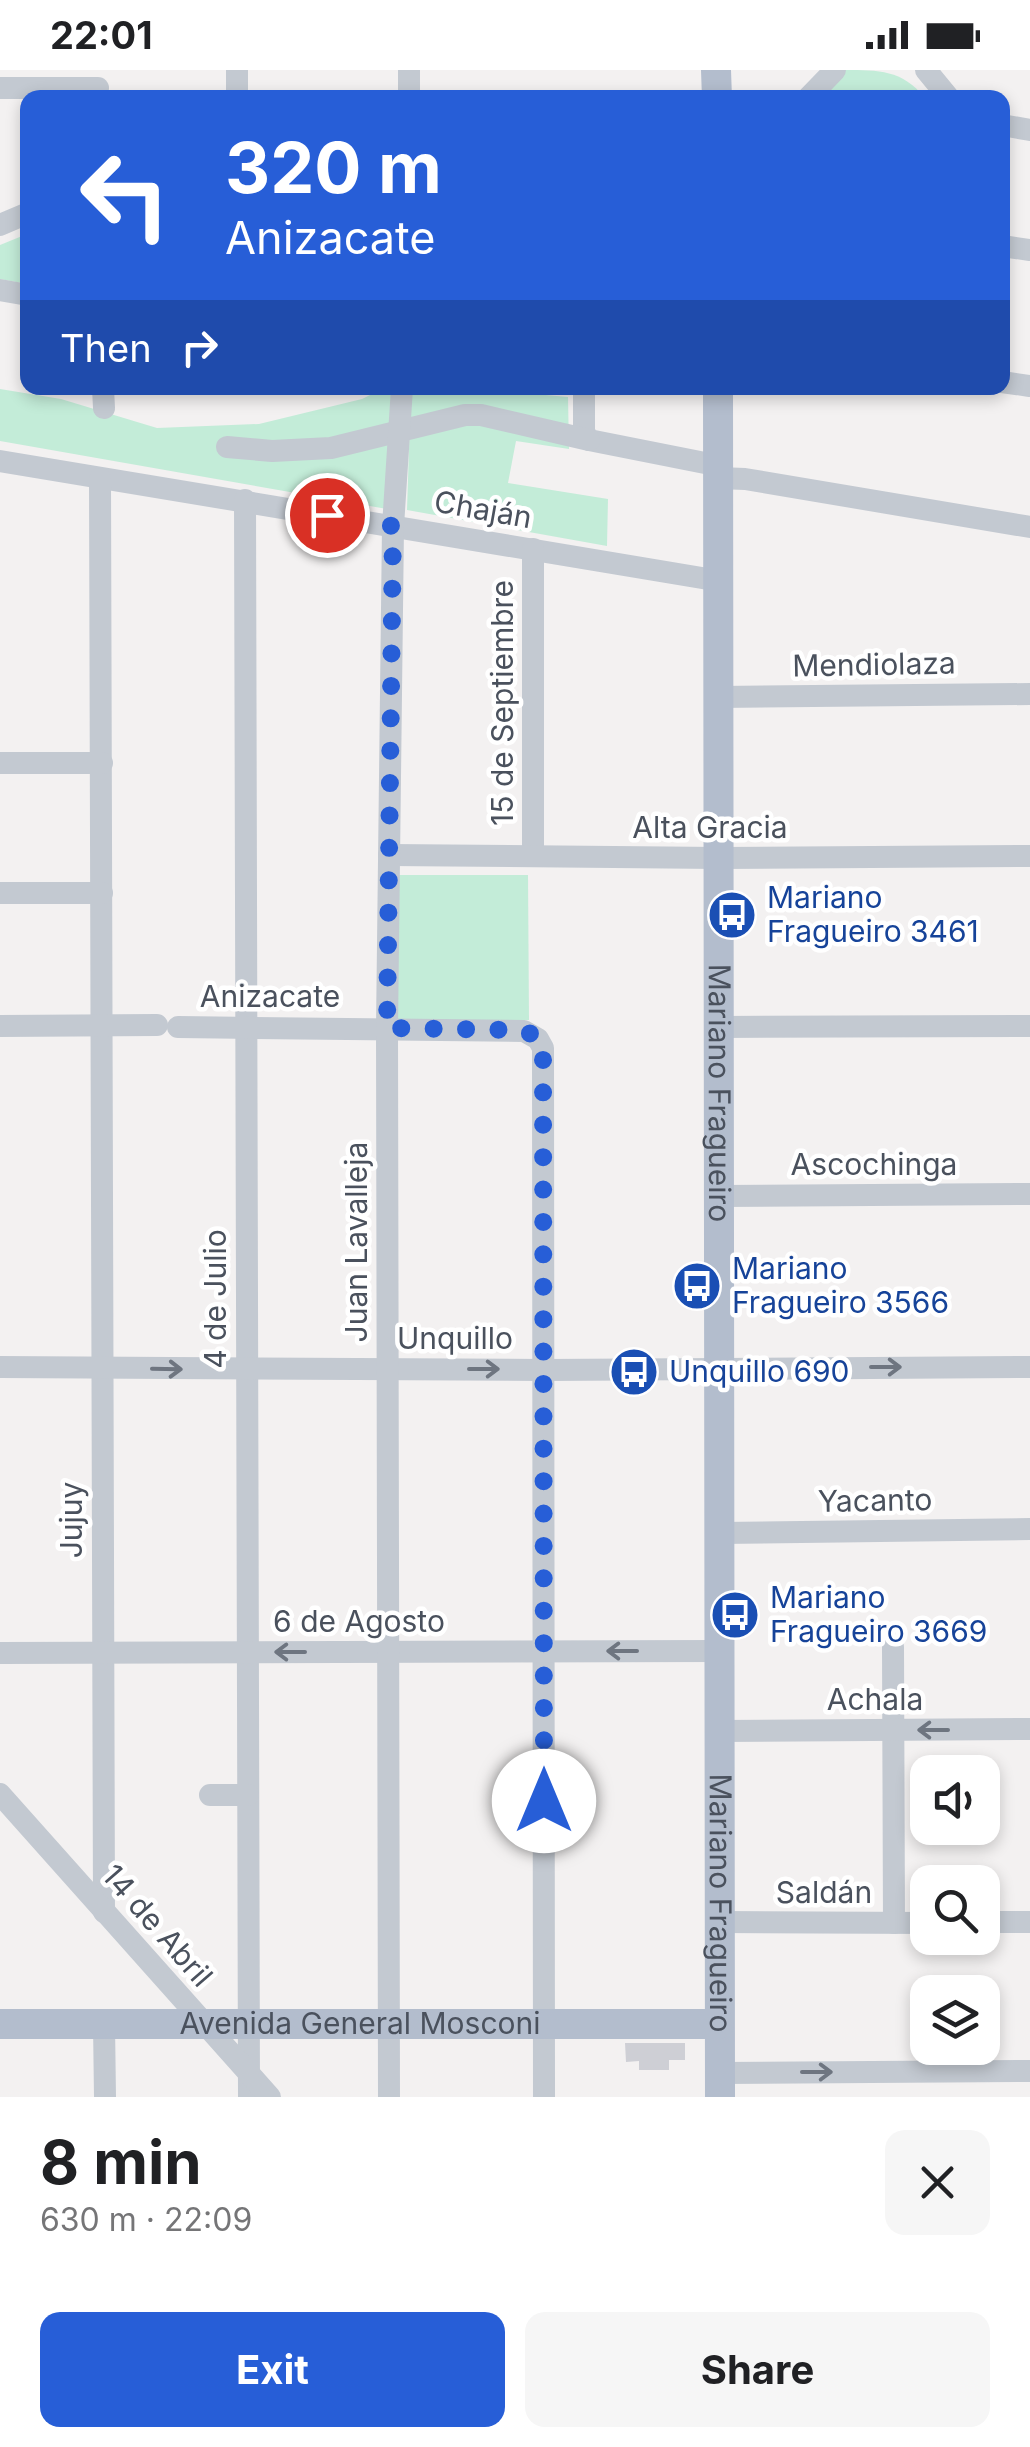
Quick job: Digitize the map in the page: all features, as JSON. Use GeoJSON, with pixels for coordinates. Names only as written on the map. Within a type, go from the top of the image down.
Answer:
{"type":"FeatureCollection","features":[{"type":"Feature","properties":{"kind":"main road","name":"Mariano Fragueiro"},"geometry":{"type":"LineString","coordinates":[[717,395],[712,471],[720,580],[720,2085]]}},
{"type":"Feature","properties":{"kind":"main road","name":"Avenida General Mosconi"},"geometry":{"type":"LineString","coordinates":[[0,2024],[719,2024]]}},
{"type":"Feature","properties":{"kind":"street"},"geometry":{"type":"LineString","coordinates":[[815,90],[834,70]]}},
{"type":"Feature","properties":{"kind":"street"},"geometry":{"type":"LineString","coordinates":[[926,70],[942,90]]}},
{"type":"Feature","properties":{"kind":"street"},"geometry":{"type":"LineString","coordinates":[[0,88],[98,85]]}},
{"type":"Feature","properties":{"kind":"street","name":"Juan Lavalleja"},"geometry":{"type":"LineString","coordinates":[[389,2097],[387,1028],[393,526],[402,395]]}},
{"type":"Feature","properties":{"kind":"street"},"geometry":{"type":"LineString","coordinates":[[584,395],[584,432],[589,440]]}},
{"type":"Feature","properties":{"kind":"street"},"geometry":{"type":"LineString","coordinates":[[227,446],[272,451],[332,448],[465,414],[481,414],[745,479],[1028,532]]}},
{"type":"Feature","properties":{"kind":"street","name":"Chaján"},"geometry":{"type":"LineString","coordinates":[[0,462],[720,580]]}},
{"type":"Feature","properties":{"kind":"street","name":"Jujuy"},"geometry":{"type":"LineString","coordinates":[[100,479],[104,1912]]}},
{"type":"Feature","properties":{"kind":"street","name":"4 de Julio"},"geometry":{"type":"LineString","coordinates":[[246,500],[249,2086]]}},
{"type":"Feature","properties":{"kind":"street","name":"15 de Septiembre"},"geometry":{"type":"LineString","coordinates":[[533,549],[533,856]]}},
{"type":"Feature","properties":{"kind":"street","name":"Mendiolaza"},"geometry":{"type":"LineString","coordinates":[[719,697],[1030,694]]}},
{"type":"Feature","properties":{"kind":"street"},"geometry":{"type":"LineString","coordinates":[[0,763],[102,763]]}},
{"type":"Feature","properties":{"kind":"street","name":"Alta Gracia"},"geometry":{"type":"LineString","coordinates":[[390,855],[1030,856]]}},
{"type":"Feature","properties":{"kind":"street"},"geometry":{"type":"LineString","coordinates":[[0,893],[102,893]]}},
{"type":"Feature","properties":{"kind":"street","name":"Anizacate"},"geometry":{"type":"LineString","coordinates":[[0,1026],[524,1030],[538,1038],[543,1048],[544,1370]]}},
{"type":"Feature","properties":{"kind":"street"},"geometry":{"type":"LineString","coordinates":[[719,1027],[1030,1026]]}},
{"type":"Feature","properties":{"kind":"street","name":"Ascochinga"},"geometry":{"type":"LineString","coordinates":[[719,1196],[1030,1194]]}},
{"type":"Feature","properties":{"kind":"street","name":"Unquillo"},"geometry":{"type":"LineString","coordinates":[[0,1367],[1030,1367]]}},
{"type":"Feature","properties":{"kind":"street"},"geometry":{"type":"LineString","coordinates":[[544,1370],[544,2097]]}},
{"type":"Feature","properties":{"kind":"street","name":"Yacanto"},"geometry":{"type":"LineString","coordinates":[[721,1533],[1030,1529]]}},
{"type":"Feature","properties":{"kind":"street"},"geometry":{"type":"LineString","coordinates":[[893,1647],[894,1923]]}},
{"type":"Feature","properties":{"kind":"street","name":"6 de Agosto"},"geometry":{"type":"LineString","coordinates":[[0,1654],[719,1651]]}},
{"type":"Feature","properties":{"kind":"street","name":"Achala"},"geometry":{"type":"LineString","coordinates":[[719,1731],[1030,1729]]}},
{"type":"Feature","properties":{"kind":"street","name":"14 de Abril"},"geometry":{"type":"LineString","coordinates":[[0,1794],[204,2024],[249,2086],[270,2097]]}},
{"type":"Feature","properties":{"kind":"street"},"geometry":{"type":"LineString","coordinates":[[210,1795],[248,1795]]}},
{"type":"Feature","properties":{"kind":"street","name":"Saldán"},"geometry":{"type":"LineString","coordinates":[[720,1922],[910,1923]]}},
{"type":"Feature","properties":{"kind":"street"},"geometry":{"type":"LineString","coordinates":[[1000,1922],[1030,1922]]}},
{"type":"Feature","properties":{"kind":"street"},"geometry":{"type":"LineString","coordinates":[[104,2024],[105,2097]]}},
{"type":"Feature","properties":{"kind":"street"},"geometry":{"type":"LineString","coordinates":[[720,2085],[1030,2071]]}},
{"type":"Feature","properties":{"kind":"green space"},"geometry":{"type":"Polygon","coordinates":[[[845,70],[869,70],[889,73],[918,90],[820,90],[845,70]]]}},
{"type":"Feature","properties":{"kind":"green space"},"geometry":{"type":"Polygon","coordinates":[[[20,237],[20,283],[0,279],[0,245],[20,237]]]}},
{"type":"Feature","properties":{"kind":"green space"},"geometry":{"type":"Polygon","coordinates":[[[0,389],[61,399],[157,428],[259,424],[394,395],[387,509],[0,441],[0,389]]]}},
{"type":"Feature","properties":{"kind":"green space"},"geometry":{"type":"Polygon","coordinates":[[[411,395],[568,397],[569,449],[516,441],[508,483],[608,499],[607,546],[407,510],[411,395]]]}},
{"type":"Feature","properties":{"kind":"green space"},"geometry":{"type":"Polygon","coordinates":[[[393,875],[528,875],[529,1020],[393,1021],[393,875]]]}},
{"type":"Feature","properties":{"kind":"building"},"geometry":{"type":"Polygon","coordinates":[[[625,2043],[685,2043],[685,2060],[669,2060],[669,2070],[639,2070],[639,2061],[626,2062],[625,2043]]]}},
{"type":"Feature","properties":{"kind":"place","name":"Mariano Fragueiro 3461"},"geometry":{"type":"Point","coordinates":[732,915]}},
{"type":"Feature","properties":{"kind":"place","name":"Mariano Fragueiro 3566"},"geometry":{"type":"Point","coordinates":[697,1286]}},
{"type":"Feature","properties":{"kind":"place","name":"Unquillo 690"},"geometry":{"type":"Point","coordinates":[634,1372]}},
{"type":"Feature","properties":{"kind":"place","name":"Mariano Fragueiro 3669"},"geometry":{"type":"Point","coordinates":[735,1615]}},
{"type":"Feature","properties":{"kind":"route"},"geometry":{"type":"LineString","coordinates":[[327,515],[393,526],[387,1028],[524,1030],[538,1038],[543,1048],[544,1801]]}}]}
